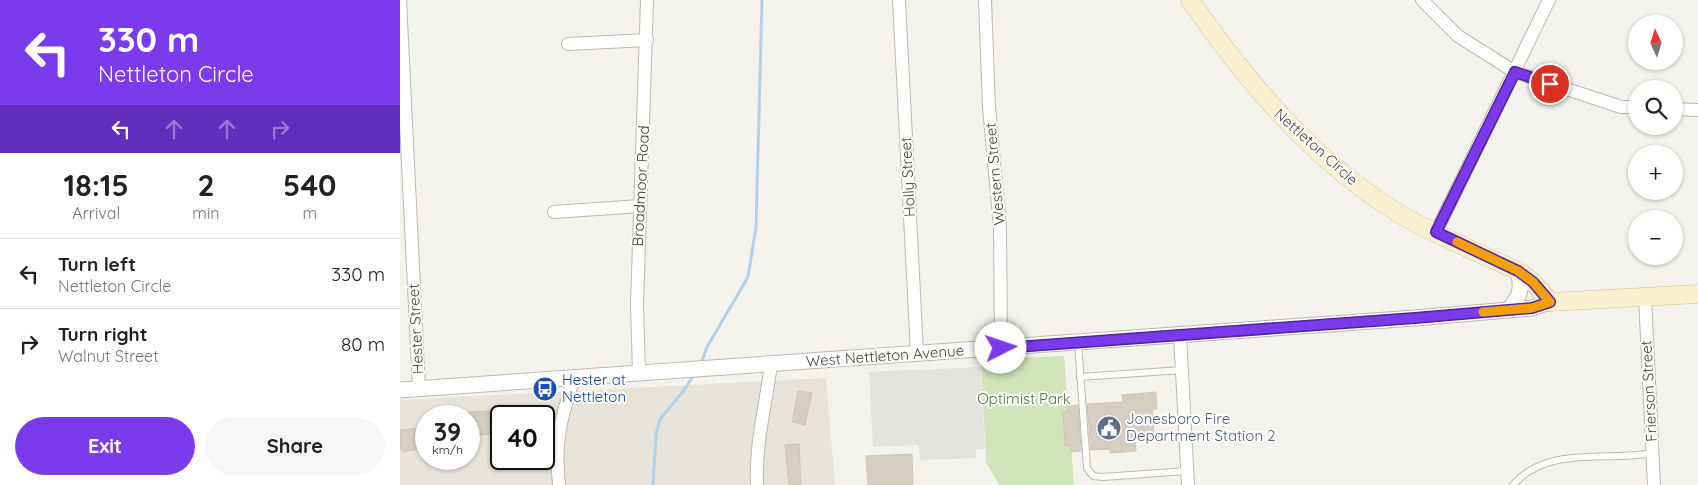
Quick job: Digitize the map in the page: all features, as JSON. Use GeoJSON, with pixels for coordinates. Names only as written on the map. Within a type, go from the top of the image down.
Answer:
{"type":"FeatureCollection","features":[{"type":"Feature","properties":{"kind":"main road","name":"Nettleton Circle"},"geometry":{"type":"LineString","coordinates":[[1190,0],[1267,102],[1297,134],[1346,177],[1399,213],[1518,271],[1533,282],[1550,302]]}},
{"type":"Feature","properties":{"kind":"main road","name":"West Nettleton Avenue"},"geometry":{"type":"LineString","coordinates":[[1550,302],[1698,294]]}},
{"type":"Feature","properties":{"kind":"street","name":"Hester Street"},"geometry":{"type":"LineString","coordinates":[[400,0],[419,389]]}},
{"type":"Feature","properties":{"kind":"street","name":"Broadmoor Road"},"geometry":{"type":"LineString","coordinates":[[639,373],[637,305],[648,0]]}},
{"type":"Feature","properties":{"kind":"street","name":"Holly Street"},"geometry":{"type":"LineString","coordinates":[[899,0],[917,353]]}},
{"type":"Feature","properties":{"kind":"street","name":"Western Street"},"geometry":{"type":"LineString","coordinates":[[985,0],[989,107],[1000,228],[1001,348]]}},
{"type":"Feature","properties":{"kind":"street"},"geometry":{"type":"LineString","coordinates":[[1422,0],[1458,36],[1515,72],[1621,107],[1628,107]]}},
{"type":"Feature","properties":{"kind":"street"},"geometry":{"type":"LineString","coordinates":[[1436,232],[1549,0]]}},
{"type":"Feature","properties":{"kind":"street"},"geometry":{"type":"LineString","coordinates":[[568,44],[647,40]]}},
{"type":"Feature","properties":{"kind":"street"},"geometry":{"type":"LineString","coordinates":[[1683,109],[1698,110]]}},
{"type":"Feature","properties":{"kind":"street"},"geometry":{"type":"LineString","coordinates":[[554,212],[640,206]]}},
{"type":"Feature","properties":{"kind":"street"},"geometry":{"type":"LineString","coordinates":[[1508,310],[1520,295],[1521,282],[1518,271]]}},
{"type":"Feature","properties":{"kind":"street","name":"Frierson Street"},"geometry":{"type":"LineString","coordinates":[[1645,297],[1654,485]]}},
{"type":"Feature","properties":{"kind":"street","name":"West Nettleton Avenue"},"geometry":{"type":"LineString","coordinates":[[400,390],[1508,310],[1532,308],[1550,302]]}},
{"type":"Feature","properties":{"kind":"street"},"geometry":{"type":"LineString","coordinates":[[1180,334],[1188,485]]}},
{"type":"Feature","properties":{"kind":"street"},"geometry":{"type":"LineString","coordinates":[[757,485],[758,437],[767,396],[771,364]]}},
{"type":"Feature","properties":{"kind":"street"},"geometry":{"type":"LineString","coordinates":[[558,485],[555,463],[556,442],[574,377]]}},
{"type":"Feature","properties":{"kind":"lane"},"geometry":{"type":"LineString","coordinates":[[1078,342],[1087,468],[1093,476],[1103,478],[1187,471]]}},
{"type":"Feature","properties":{"kind":"lane"},"geometry":{"type":"LineString","coordinates":[[1080,377],[1182,370]]}},
{"type":"Feature","properties":{"kind":"lane"},"geometry":{"type":"LineString","coordinates":[[1513,485],[1522,474],[1551,461],[1583,456],[1652,453]]}},
{"type":"Feature","properties":{"kind":"shaded area"},"geometry":{"type":"Polygon","coordinates":[[[981,367],[985,449],[976,449],[976,458],[920,460],[919,445],[873,447],[869,372],[981,367]]]}},
{"type":"Feature","properties":{"kind":"shaded area"},"geometry":{"type":"Polygon","coordinates":[[[826,378],[835,485],[400,485],[400,400],[826,378]]]}},
{"type":"Feature","properties":{"kind":"green space","name":"Optimist Park"},"geometry":{"type":"Polygon","coordinates":[[[1064,356],[1068,411],[1063,412],[1065,446],[1071,446],[1074,485],[999,485],[986,462],[981,360],[1064,356]]]}},
{"type":"Feature","properties":{"kind":"building"},"geometry":{"type":"Polygon","coordinates":[[[798,391],[812,393],[805,425],[792,422],[798,391]]]}},
{"type":"Feature","properties":{"kind":"building","name":"Jonesboro Fire Department Station 2"},"geometry":{"type":"Polygon","coordinates":[[[1156,392],[1157,409],[1152,410],[1154,435],[1135,437],[1136,451],[1110,453],[1110,449],[1091,450],[1087,404],[1123,402],[1122,395],[1156,392]]]}},
{"type":"Feature","properties":{"kind":"building"},"geometry":{"type":"Polygon","coordinates":[[[1078,405],[1081,451],[1071,452],[1071,446],[1065,446],[1063,412],[1068,411],[1068,406],[1078,405]]]}},
{"type":"Feature","properties":{"kind":"building"},"geometry":{"type":"Polygon","coordinates":[[[480,411],[489,411],[490,434],[480,435],[480,411]]]}},
{"type":"Feature","properties":{"kind":"building"},"geometry":{"type":"Polygon","coordinates":[[[415,429],[415,450],[403,452],[403,449],[400,449],[400,430],[415,429]]]}},
{"type":"Feature","properties":{"kind":"building"},"geometry":{"type":"Polygon","coordinates":[[[799,444],[801,485],[789,485],[785,445],[799,444]]]}},
{"type":"Feature","properties":{"kind":"building"},"geometry":{"type":"Polygon","coordinates":[[[912,454],[913,485],[868,485],[866,456],[912,454]]]}},
{"type":"Feature","properties":{"kind":"waterway"},"geometry":{"type":"LineString","coordinates":[[701,364],[707,347],[748,277],[756,227],[762,0]]}},
{"type":"Feature","properties":{"kind":"waterway"},"geometry":{"type":"LineString","coordinates":[[653,485],[656,434],[660,419],[685,389],[695,373]]}},
{"type":"Feature","properties":{"kind":"slow traffic"},"geometry":{"type":"LineString","coordinates":[[1457,242],[1518,271],[1533,282],[1550,302],[1532,308],[1483,312]]}},
{"type":"Feature","properties":{"kind":"place","name":"Hester at Nettleton"},"geometry":{"type":"Point","coordinates":[545,389]}},
{"type":"Feature","properties":{"kind":"place","name":"Jonesboro Fire Department Station 2"},"geometry":{"type":"Point","coordinates":[1109,428]}},
{"type":"Feature","properties":{"kind":"route"},"geometry":{"type":"LineString","coordinates":[[1001,348],[1415,318],[1532,308],[1550,302],[1533,282],[1518,271],[1436,232],[1515,72],[1550,84]]}}]}
